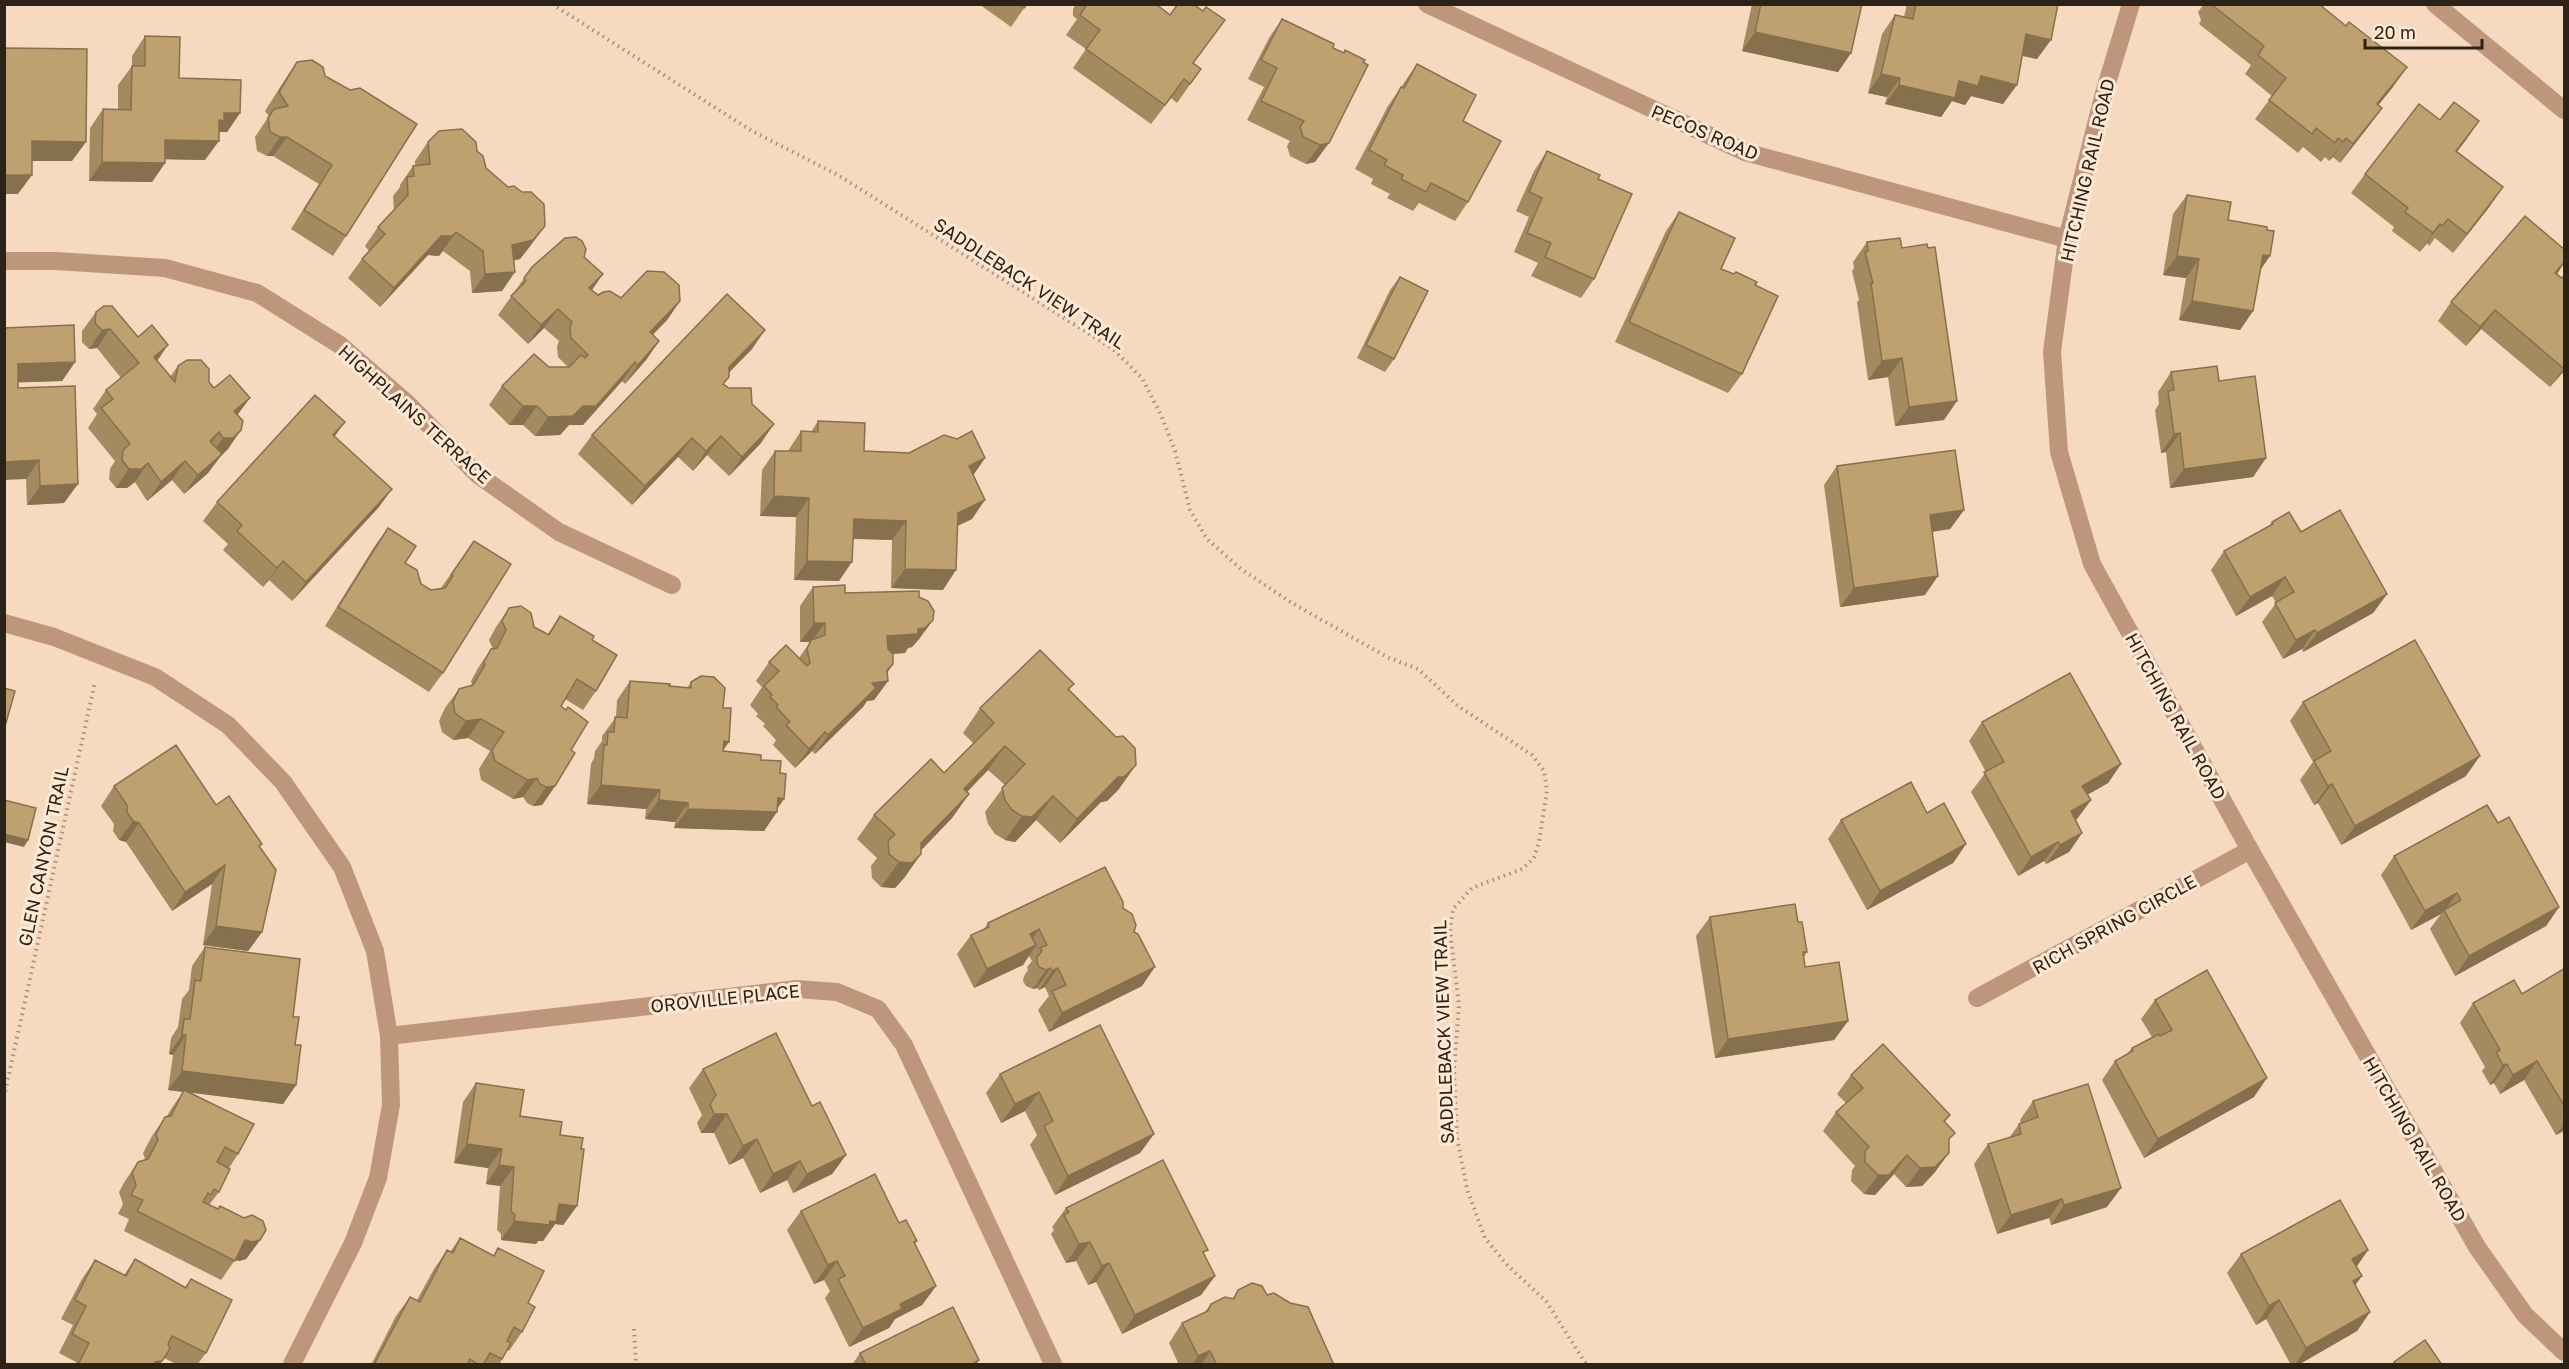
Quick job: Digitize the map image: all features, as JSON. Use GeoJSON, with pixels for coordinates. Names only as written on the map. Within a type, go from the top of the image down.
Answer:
{"type":"FeatureCollection","features":[{"type":"Feature","properties":{"kind":"street","name":"PECOS ROAD"},"geometry":{"type":"LineString","coordinates":[[1427,4],[1744,153],[2067,239]]}},
{"type":"Feature","properties":{"kind":"street","name":"HITCHING RAIL ROAD"},"geometry":{"type":"LineString","coordinates":[[2131,4],[2104,93],[2067,239],[2052,352],[2059,452],[2092,564],[2250,850],[2477,1247],[2525,1315],[2565,1352]]}},
{"type":"Feature","properties":{"kind":"street"},"geometry":{"type":"LineString","coordinates":[[2435,4],[2565,110]]}},
{"type":"Feature","properties":{"kind":"street","name":"HIGHPLAINS TERRACE"},"geometry":{"type":"LineString","coordinates":[[4,261],[56,261],[165,268],[257,293],[340,345],[407,403],[478,475],[559,532],[672,585]]}},
{"type":"Feature","properties":{"kind":"street"},"geometry":{"type":"LineString","coordinates":[[4,623],[54,637],[155,676],[228,725],[283,782],[342,867],[375,951],[389,1036],[391,1105],[378,1178],[354,1243],[291,1365]]}},
{"type":"Feature","properties":{"kind":"street","name":"RICH SPRING CIRCLE"},"geometry":{"type":"LineString","coordinates":[[1977,998],[2250,850]]}},
{"type":"Feature","properties":{"kind":"street","name":"OROVILLE PLACE"},"geometry":{"type":"LineString","coordinates":[[389,1036],[796,989],[837,992],[878,1009],[904,1045],[1053,1365]]}},
{"type":"Feature","properties":{"kind":"path","name":"SADDLEBACK VIEW TRAIL"},"geometry":{"type":"LineString","coordinates":[[552,4],[752,130],[838,175],[1113,349],[1142,378],[1161,415],[1175,451],[1190,510],[1207,539],[1241,569],[1292,603],[1387,657],[1418,669],[1458,706],[1532,755],[1544,771],[1547,791],[1539,842],[1534,858],[1522,869],[1472,888],[1453,909],[1450,931],[1459,1005],[1454,1071],[1457,1138],[1467,1189],[1485,1238],[1508,1266],[1546,1301],[1586,1365]]}},
{"type":"Feature","properties":{"kind":"path","name":"GLEN CANYON TRAIL"},"geometry":{"type":"LineString","coordinates":[[4,1097],[100,655]]}},
{"type":"Feature","properties":{"kind":"path"},"geometry":{"type":"LineString","coordinates":[[634,1329],[636,1365]]}},
{"type":"Feature","properties":{"kind":"building"},"geometry":{"type":"Polygon","coordinates":[[[1087,4],[1156,4],[1170,15],[1178,4],[1193,4],[1203,11],[1206,7],[1225,20],[1193,63],[1201,69],[1190,84],[1184,79],[1165,105],[1086,49],[1100,30],[1080,15],[1087,4]]]}},
{"type":"Feature","properties":{"kind":"building"},"geometry":{"type":"Polygon","coordinates":[[[1761,4],[1862,4],[1851,53],[1755,32],[1761,4]]]}},
{"type":"Feature","properties":{"kind":"building"},"geometry":{"type":"Polygon","coordinates":[[[1916,4],[2058,4],[2051,40],[2026,34],[2017,85],[1981,76],[1978,86],[1959,81],[1955,98],[1899,85],[1900,78],[1881,74],[1895,15],[1913,19],[1916,4]]]}},
{"type":"Feature","properties":{"kind":"building"},"geometry":{"type":"Polygon","coordinates":[[[2319,4],[2346,26],[2349,22],[2407,67],[2377,104],[2382,108],[2353,144],[2346,138],[2343,142],[2338,138],[2335,143],[2316,128],[2312,134],[2269,100],[2286,78],[2258,55],[2264,46],[2212,5],[2319,4]]]}},
{"type":"Feature","properties":{"kind":"building"},"geometry":{"type":"Polygon","coordinates":[[[1282,19],[1334,44],[1333,48],[1344,53],[1345,50],[1365,60],[1363,62],[1368,65],[1329,143],[1320,145],[1303,137],[1300,127],[1304,121],[1261,101],[1277,68],[1261,60],[1282,19]]]}},
{"type":"Feature","properties":{"kind":"building"},"geometry":{"type":"Polygon","coordinates":[[[145,36],[180,37],[179,78],[241,80],[240,113],[224,113],[224,121],[219,120],[219,141],[165,140],[165,163],[102,162],[103,109],[131,110],[132,66],[145,66],[145,36]]]}},
{"type":"Feature","properties":{"kind":"building"},"geometry":{"type":"Polygon","coordinates":[[[4,48],[87,49],[86,142],[32,141],[32,175],[4,175],[4,48]]]}},
{"type":"Feature","properties":{"kind":"building"},"geometry":{"type":"Polygon","coordinates":[[[312,60],[323,67],[325,76],[350,90],[360,88],[417,124],[346,236],[304,210],[332,165],[287,137],[280,137],[270,132],[268,118],[274,109],[288,106],[279,92],[297,62],[312,60]]]}},
{"type":"Feature","properties":{"kind":"building"},"geometry":{"type":"Polygon","coordinates":[[[1417,64],[1476,95],[1463,121],[1501,141],[1468,202],[1431,183],[1426,192],[1401,179],[1403,175],[1384,165],[1387,160],[1369,150],[1401,87],[1404,88],[1417,64]]]}},
{"type":"Feature","properties":{"kind":"building"},"geometry":{"type":"Polygon","coordinates":[[[2454,102],[2479,121],[2456,151],[2503,187],[2467,234],[2448,219],[2442,226],[2440,224],[2433,233],[2405,212],[2408,208],[2365,174],[2419,104],[2440,120],[2454,102]]]}},
{"type":"Feature","properties":{"kind":"building"},"geometry":{"type":"Polygon","coordinates":[[[462,129],[476,142],[477,151],[483,156],[486,168],[508,187],[514,186],[522,192],[531,192],[544,204],[545,226],[533,240],[512,245],[515,272],[485,274],[483,251],[456,232],[452,236],[441,236],[394,288],[362,259],[385,234],[378,227],[408,195],[407,177],[414,176],[413,166],[430,164],[428,142],[439,131],[462,129]]]}},
{"type":"Feature","properties":{"kind":"building"},"geometry":{"type":"Polygon","coordinates":[[[1547,151],[1600,175],[1598,179],[1632,194],[1594,279],[1545,257],[1551,243],[1527,233],[1542,198],[1529,192],[1547,151]]]}},
{"type":"Feature","properties":{"kind":"building"},"geometry":{"type":"Polygon","coordinates":[[[2187,195],[2231,202],[2228,220],[2267,227],[2267,230],[2274,231],[2270,256],[2263,255],[2253,311],[2192,301],[2199,259],[2177,256],[2187,195]]]}},
{"type":"Feature","properties":{"kind":"building"},"geometry":{"type":"Polygon","coordinates":[[[1679,212],[1735,238],[1721,269],[1734,274],[1736,272],[1757,282],[1755,285],[1778,296],[1742,374],[1629,322],[1679,212]]]}},
{"type":"Feature","properties":{"kind":"building"},"geometry":{"type":"Polygon","coordinates":[[[2525,216],[2565,250],[2565,261],[2555,273],[2562,278],[2565,275],[2565,367],[2563,368],[2495,310],[2480,327],[2451,302],[2525,216]]]}},
{"type":"Feature","properties":{"kind":"building"},"geometry":{"type":"Polygon","coordinates":[[[576,237],[582,241],[586,249],[584,257],[603,274],[589,288],[598,295],[610,291],[621,298],[647,271],[664,272],[679,285],[680,301],[650,332],[659,341],[638,365],[635,362],[596,406],[583,406],[573,416],[548,417],[537,406],[523,406],[502,386],[534,354],[549,367],[569,367],[581,355],[585,358],[588,355],[571,338],[572,322],[558,309],[541,325],[511,296],[526,281],[524,278],[532,267],[565,238],[576,237]]]}},
{"type":"Feature","properties":{"kind":"building"},"geometry":{"type":"Polygon","coordinates":[[[1900,238],[1902,248],[1927,244],[1928,248],[1935,247],[1957,401],[1909,407],[1902,358],[1882,361],[1871,283],[1873,283],[1865,252],[1868,251],[1867,242],[1900,238]]]}},
{"type":"Feature","properties":{"kind":"building"},"geometry":{"type":"Polygon","coordinates":[[[1400,277],[1428,291],[1394,359],[1366,345],[1400,277]]]}},
{"type":"Feature","properties":{"kind":"building"},"geometry":{"type":"Polygon","coordinates":[[[727,294],[765,330],[729,367],[729,377],[723,384],[729,388],[751,388],[752,404],[774,424],[742,457],[721,436],[706,451],[692,438],[645,486],[592,435],[727,294]]]}},
{"type":"Feature","properties":{"kind":"building"},"geometry":{"type":"Polygon","coordinates":[[[104,306],[112,306],[138,337],[152,325],[168,345],[154,357],[175,382],[178,366],[187,360],[201,360],[209,369],[209,382],[214,388],[230,375],[250,398],[234,411],[243,421],[241,430],[233,438],[223,438],[219,432],[210,441],[222,454],[198,475],[185,461],[161,482],[148,463],[141,469],[129,469],[122,460],[123,450],[130,444],[101,408],[113,399],[106,390],[139,363],[110,329],[102,330],[95,323],[96,312],[104,306]]]}},
{"type":"Feature","properties":{"kind":"building"},"geometry":{"type":"Polygon","coordinates":[[[74,325],[75,362],[18,364],[18,388],[75,386],[78,484],[40,486],[39,460],[5,462],[4,328],[74,325]]]}},
{"type":"Feature","properties":{"kind":"building"},"geometry":{"type":"Polygon","coordinates":[[[2217,366],[2219,381],[2255,376],[2266,458],[2184,469],[2180,433],[2174,434],[2168,391],[2174,390],[2171,372],[2217,366]]]}},
{"type":"Feature","properties":{"kind":"building"},"geometry":{"type":"Polygon","coordinates":[[[315,395],[345,422],[333,435],[392,489],[306,582],[283,561],[277,568],[237,531],[242,525],[217,502],[315,395]]]}},
{"type":"Feature","properties":{"kind":"building"},"geometry":{"type":"Polygon","coordinates":[[[818,421],[865,423],[864,451],[909,453],[944,435],[957,439],[972,431],[985,458],[969,466],[985,500],[958,513],[956,570],[905,569],[906,521],[854,519],[852,562],[807,561],[809,498],[774,496],[775,451],[801,451],[801,431],[818,432],[818,421]]]}},
{"type":"Feature","properties":{"kind":"building"},"geometry":{"type":"Polygon","coordinates":[[[1955,450],[1964,510],[1930,515],[1938,576],[1854,588],[1837,466],[1955,450]]]}},
{"type":"Feature","properties":{"kind":"building"},"geometry":{"type":"Polygon","coordinates":[[[2340,510],[2387,594],[2317,633],[2315,630],[2296,640],[2275,603],[2294,592],[2285,577],[2250,597],[2224,551],[2273,524],[2272,522],[2289,512],[2301,532],[2340,510]]]}},
{"type":"Feature","properties":{"kind":"building"},"geometry":{"type":"Polygon","coordinates":[[[388,528],[416,546],[405,563],[417,570],[421,584],[431,590],[445,588],[474,541],[511,564],[443,673],[338,607],[388,528]]]}},
{"type":"Feature","properties":{"kind":"building"},"geometry":{"type":"Polygon","coordinates":[[[845,585],[845,593],[919,591],[919,597],[928,601],[934,611],[933,620],[925,628],[918,629],[918,634],[887,636],[888,649],[893,654],[893,664],[887,670],[888,681],[872,683],[876,688],[828,735],[825,732],[809,749],[786,725],[790,722],[776,707],[778,705],[764,686],[779,671],[769,662],[786,645],[807,666],[810,663],[807,649],[811,640],[825,635],[825,623],[814,623],[813,587],[845,585]]]}},
{"type":"Feature","properties":{"kind":"building"},"geometry":{"type":"Polygon","coordinates":[[[521,606],[531,613],[534,627],[549,635],[560,616],[594,636],[592,640],[617,655],[596,691],[577,679],[561,706],[566,710],[568,707],[588,722],[571,750],[575,753],[555,786],[546,787],[540,784],[537,778],[527,780],[495,761],[492,750],[504,732],[481,719],[466,721],[455,713],[453,702],[459,689],[473,685],[491,649],[497,648],[506,630],[502,621],[509,608],[521,606]]]}},
{"type":"Feature","properties":{"kind":"building"},"geometry":{"type":"Polygon","coordinates":[[[2415,640],[2480,756],[2355,826],[2332,784],[2328,786],[2314,761],[2331,751],[2303,702],[2415,640]]]}},
{"type":"Feature","properties":{"kind":"building"},"geometry":{"type":"Polygon","coordinates":[[[1040,650],[1074,684],[1068,689],[1116,737],[1123,736],[1135,748],[1136,765],[1124,777],[1118,777],[1077,819],[1053,796],[1032,817],[1022,816],[1012,810],[1005,800],[1002,788],[1025,764],[1005,746],[964,789],[969,794],[921,843],[921,854],[912,863],[899,862],[889,854],[888,841],[895,834],[874,815],[931,759],[944,773],[994,723],[980,708],[1040,650]]]}},
{"type":"Feature","properties":{"kind":"building"},"geometry":{"type":"Polygon","coordinates":[[[2070,673],[2121,764],[2082,786],[2091,800],[2071,811],[2082,833],[2060,845],[2058,842],[2031,857],[1984,772],[2004,762],[1982,722],[2070,673]]]}},
{"type":"Feature","properties":{"kind":"building"},"geometry":{"type":"Polygon","coordinates":[[[701,676],[714,677],[725,688],[723,708],[731,708],[729,742],[724,741],[723,751],[761,755],[761,760],[781,761],[780,773],[786,774],[784,799],[778,798],[777,812],[688,809],[688,803],[659,800],[660,790],[601,785],[604,745],[607,745],[608,732],[614,732],[615,717],[627,718],[630,681],[691,688],[691,682],[701,676]]]}},
{"type":"Feature","properties":{"kind":"building"},"geometry":{"type":"Polygon","coordinates":[[[4,688],[15,691],[4,730],[4,688]]]}},
{"type":"Feature","properties":{"kind":"building"},"geometry":{"type":"Polygon","coordinates":[[[176,745],[216,805],[229,796],[262,844],[259,846],[276,870],[262,932],[216,926],[225,865],[185,892],[139,823],[133,821],[127,812],[127,805],[114,786],[176,745]]]}},
{"type":"Feature","properties":{"kind":"building"},"geometry":{"type":"Polygon","coordinates":[[[1911,782],[1927,813],[1944,803],[1966,844],[1880,891],[1841,820],[1911,782]]]}},
{"type":"Feature","properties":{"kind":"building"},"geometry":{"type":"Polygon","coordinates":[[[4,800],[36,808],[28,840],[4,834],[4,800]]]}},
{"type":"Feature","properties":{"kind":"building"},"geometry":{"type":"Polygon","coordinates":[[[2487,805],[2498,823],[2509,817],[2559,907],[2469,956],[2444,910],[2461,900],[2457,893],[2425,911],[2394,856],[2487,805]]]}},
{"type":"Feature","properties":{"kind":"building"},"geometry":{"type":"Polygon","coordinates":[[[1105,867],[1123,902],[1123,908],[1132,914],[1136,925],[1134,932],[1138,934],[1155,967],[1062,1013],[1052,991],[1066,985],[1058,968],[1052,971],[1051,968],[1046,970],[1039,967],[1037,957],[1042,951],[1040,948],[1047,945],[1039,929],[1030,934],[1036,945],[987,969],[971,935],[989,927],[988,923],[1105,867]]]}},
{"type":"Feature","properties":{"kind":"building"},"geometry":{"type":"Polygon","coordinates":[[[1795,904],[1798,922],[1802,922],[1807,952],[1803,952],[1805,967],[1839,962],[1848,1021],[1728,1039],[1710,917],[1795,904]]]}},
{"type":"Feature","properties":{"kind":"building"},"geometry":{"type":"Polygon","coordinates":[[[205,947],[300,959],[293,1017],[299,1017],[295,1045],[301,1045],[296,1085],[182,1071],[186,1035],[182,1035],[184,1019],[190,1019],[195,980],[201,981],[205,947]]]}},
{"type":"Feature","properties":{"kind":"building"},"geometry":{"type":"Polygon","coordinates":[[[2565,968],[2565,1107],[2537,1061],[2513,1075],[2507,1064],[2503,1065],[2496,1052],[2500,1050],[2473,1003],[2514,980],[2522,994],[2565,968]]]}},
{"type":"Feature","properties":{"kind":"building"},"geometry":{"type":"Polygon","coordinates":[[[2207,970],[2267,1078],[2158,1139],[2115,1061],[2133,1051],[2132,1048],[2172,1030],[2155,1000],[2207,970]]]}},
{"type":"Feature","properties":{"kind":"building"},"geometry":{"type":"Polygon","coordinates":[[[1100,1025],[1154,1134],[1068,1176],[1044,1126],[1053,1121],[1039,1092],[1015,1104],[1000,1074],[1100,1025]]]}},
{"type":"Feature","properties":{"kind":"building"},"geometry":{"type":"Polygon","coordinates":[[[776,1033],[812,1106],[820,1102],[846,1155],[807,1174],[800,1161],[773,1174],[757,1139],[743,1146],[727,1114],[714,1114],[710,1104],[716,1095],[703,1069],[776,1033]]]}},
{"type":"Feature","properties":{"kind":"building"},"geometry":{"type":"Polygon","coordinates":[[[1883,1044],[1950,1115],[1944,1121],[1955,1133],[1949,1139],[1949,1153],[1935,1167],[1920,1168],[1907,1155],[1889,1175],[1878,1175],[1865,1162],[1865,1151],[1869,1147],[1836,1112],[1863,1088],[1851,1075],[1883,1044]]]}},
{"type":"Feature","properties":{"kind":"building"},"geometry":{"type":"Polygon","coordinates":[[[476,1083],[524,1090],[520,1116],[562,1122],[560,1135],[583,1138],[581,1149],[584,1149],[577,1206],[559,1204],[556,1222],[550,1221],[549,1225],[514,1221],[515,1215],[511,1211],[514,1167],[499,1165],[502,1149],[467,1144],[476,1083]]]}},
{"type":"Feature","properties":{"kind":"building"},"geometry":{"type":"Polygon","coordinates":[[[2088,1084],[2121,1188],[2064,1205],[2062,1199],[2011,1215],[1988,1144],[2021,1134],[2019,1124],[2038,1117],[2033,1101],[2088,1084]]]}},
{"type":"Feature","properties":{"kind":"building"},"geometry":{"type":"Polygon","coordinates":[[[184,1090],[254,1124],[238,1154],[225,1147],[217,1162],[230,1169],[219,1192],[214,1189],[211,1195],[208,1193],[203,1202],[218,1209],[220,1206],[244,1218],[252,1215],[263,1221],[266,1230],[260,1240],[252,1242],[245,1240],[235,1261],[137,1211],[143,1200],[131,1195],[136,1185],[132,1173],[138,1162],[148,1159],[158,1140],[156,1134],[165,1117],[171,1116],[184,1090]]]}},
{"type":"Feature","properties":{"kind":"building"},"geometry":{"type":"Polygon","coordinates":[[[1163,1160],[1208,1250],[1203,1252],[1215,1276],[1135,1315],[1109,1263],[1102,1266],[1090,1242],[1079,1244],[1064,1215],[1069,1212],[1066,1208],[1163,1160]]]}},
{"type":"Feature","properties":{"kind":"building"},"geometry":{"type":"Polygon","coordinates":[[[875,1174],[899,1223],[906,1220],[917,1241],[914,1242],[936,1286],[900,1304],[902,1309],[863,1328],[838,1279],[845,1276],[837,1261],[828,1265],[801,1211],[875,1174]]]}},
{"type":"Feature","properties":{"kind":"building"},"geometry":{"type":"Polygon","coordinates":[[[2340,1200],[2368,1250],[2352,1259],[2362,1276],[2353,1281],[2370,1312],[2306,1348],[2279,1300],[2269,1306],[2241,1254],[2340,1200]]]}},
{"type":"Feature","properties":{"kind":"building"},"geometry":{"type":"Polygon","coordinates":[[[460,1238],[494,1256],[498,1248],[544,1271],[528,1303],[535,1307],[522,1332],[514,1327],[507,1341],[511,1343],[502,1359],[490,1353],[483,1365],[470,1359],[467,1365],[379,1365],[375,1363],[410,1297],[420,1302],[447,1250],[453,1253],[460,1238]]]}},
{"type":"Feature","properties":{"kind":"building"},"geometry":{"type":"Polygon","coordinates":[[[135,1259],[186,1288],[191,1279],[232,1300],[206,1353],[172,1336],[168,1344],[170,1349],[162,1361],[155,1362],[154,1365],[78,1365],[89,1343],[72,1334],[86,1306],[75,1300],[95,1260],[126,1276],[135,1259]]]}},
{"type":"Feature","properties":{"kind":"building"},"geometry":{"type":"Polygon","coordinates":[[[1252,1283],[1262,1286],[1267,1295],[1274,1293],[1290,1303],[1308,1307],[1334,1365],[1217,1365],[1210,1351],[1198,1356],[1182,1323],[1208,1311],[1211,1304],[1225,1297],[1234,1299],[1238,1290],[1252,1283]]]}},
{"type":"Feature","properties":{"kind":"building"},"geometry":{"type":"Polygon","coordinates":[[[953,1307],[979,1360],[971,1365],[866,1365],[860,1353],[953,1307]]]}},
{"type":"Feature","properties":{"kind":"building"},"geometry":{"type":"Polygon","coordinates":[[[2425,1340],[2442,1365],[2396,1365],[2394,1362],[2425,1340]]]}}]}
